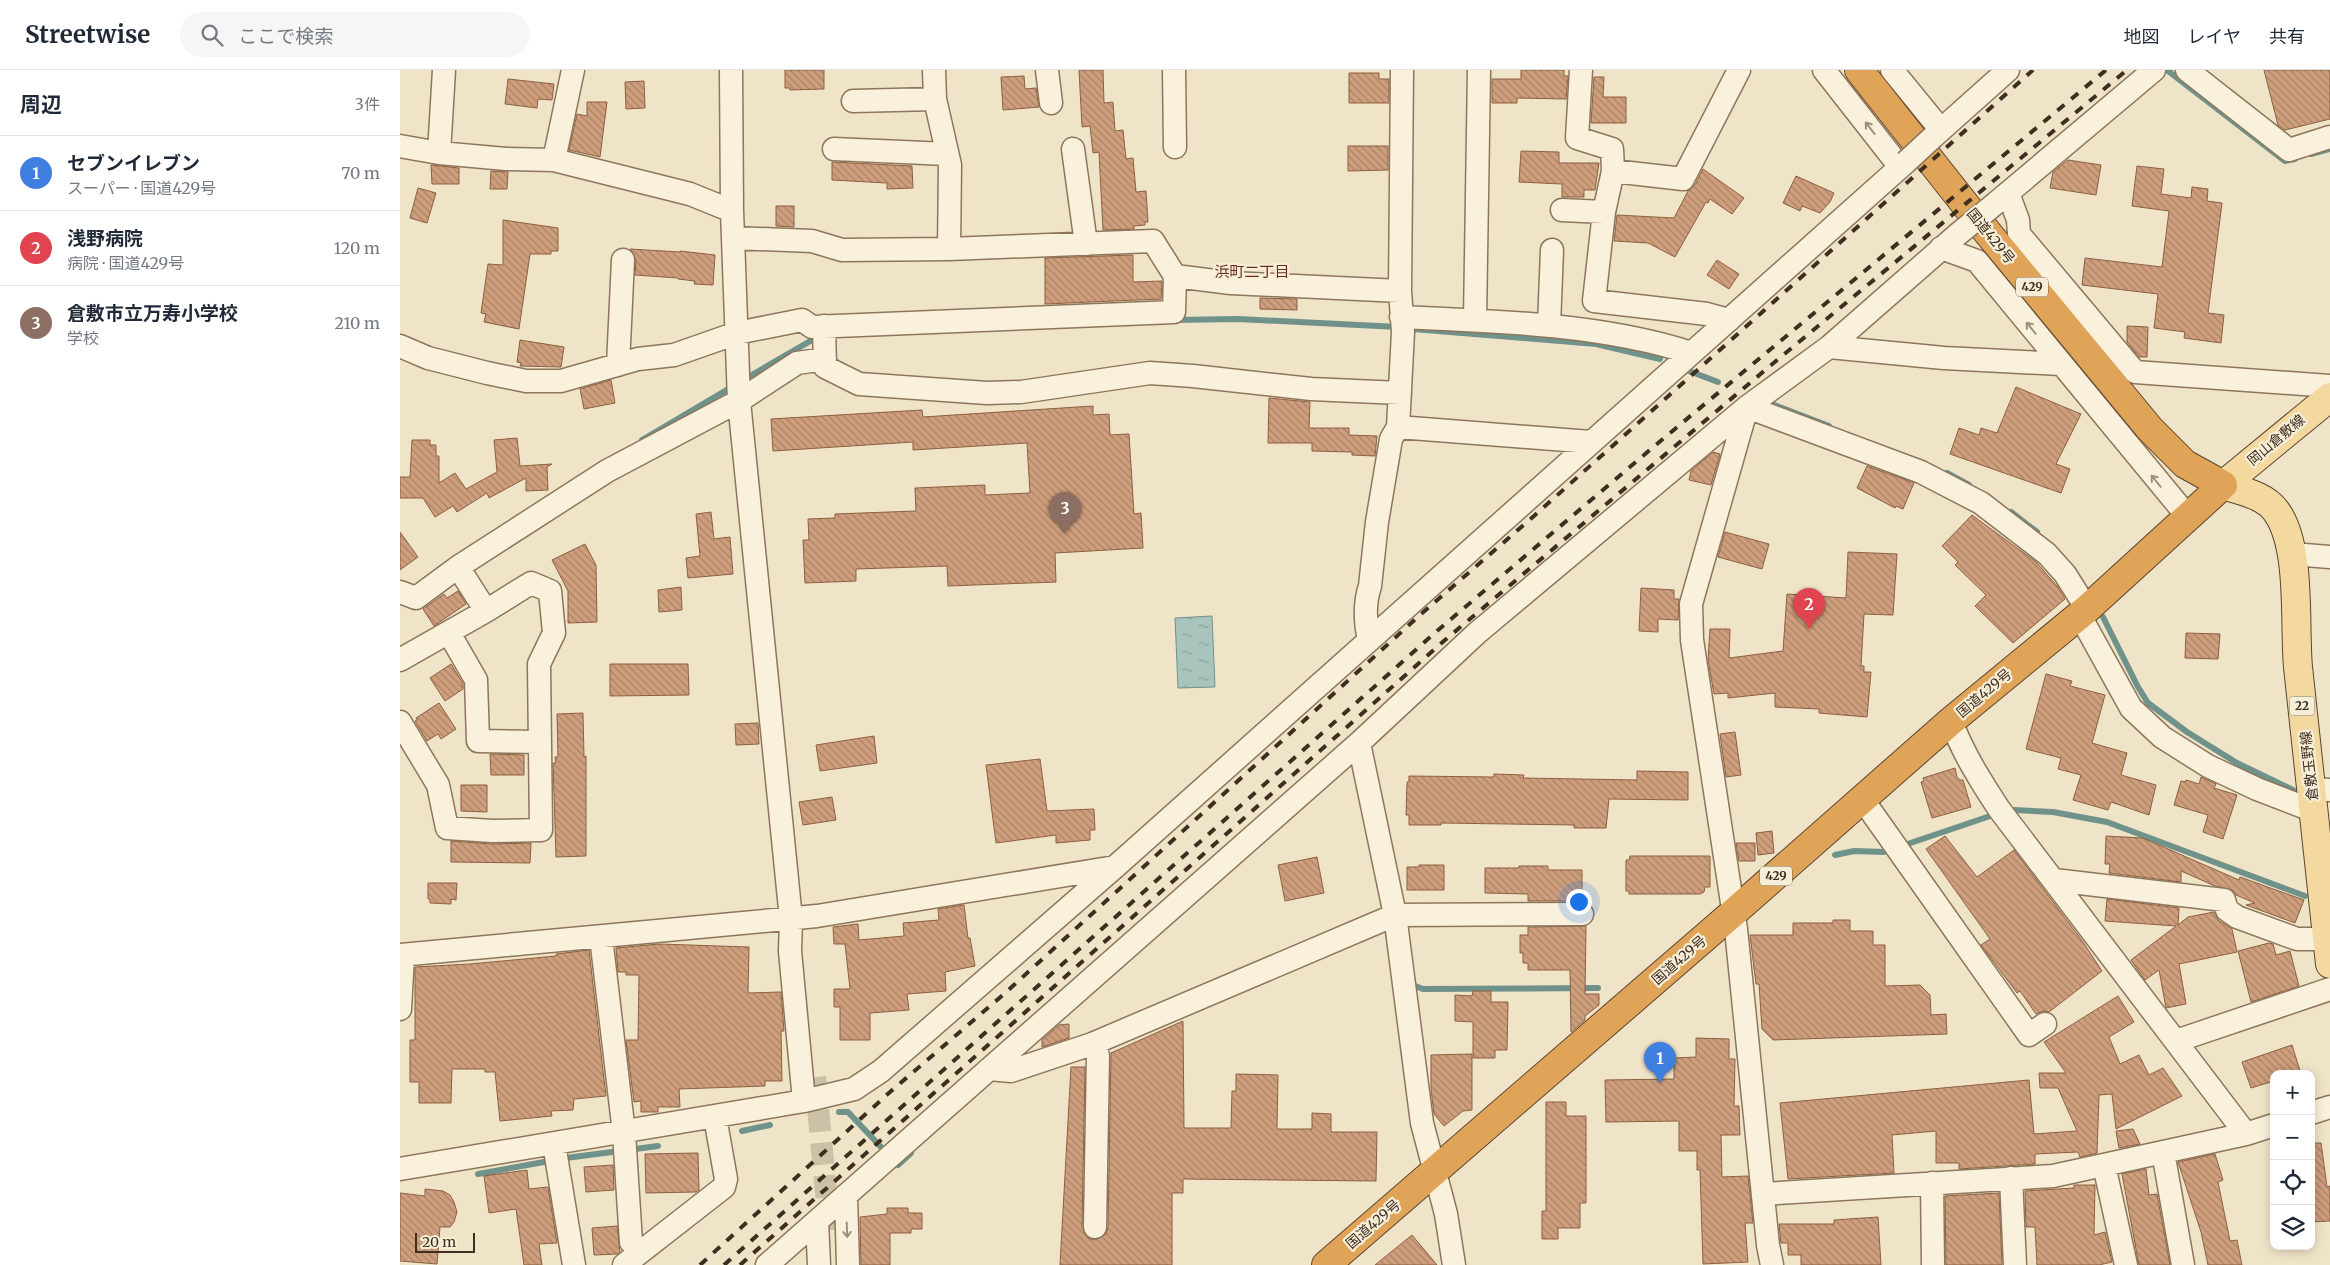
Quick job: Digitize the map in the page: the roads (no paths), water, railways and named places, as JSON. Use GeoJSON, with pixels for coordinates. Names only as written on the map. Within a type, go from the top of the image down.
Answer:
{"type":"FeatureCollection","features":[{"type":"Feature","properties":{"kind":"highway","name":"国道429号"},"geometry":{"type":"LineString","coordinates":[[1326,1265],[1863,800],[1950,721],[2083,612],[2223,485],[2185,464],[2150,429],[1983,227],[1859,70]]}},
{"type":"Feature","properties":{"kind":"main road","name":"岡山倉敷線"},"geometry":{"type":"LineString","coordinates":[[2223,485],[2330,397]]}},
{"type":"Feature","properties":{"kind":"main road","name":"倉敷玉野線"},"geometry":{"type":"LineString","coordinates":[[2223,485],[2264,499],[2276,511],[2284,526],[2292,554],[2298,665],[2318,797],[2329,952]]}},
{"type":"Feature","properties":{"kind":"street"},"geometry":{"type":"LineString","coordinates":[[439,153],[444,70]]}},
{"type":"Feature","properties":{"kind":"street"},"geometry":{"type":"LineString","coordinates":[[554,160],[573,70]]}},
{"type":"Feature","properties":{"kind":"street"},"geometry":{"type":"LineString","coordinates":[[731,70],[732,211],[739,389],[815,1077]]}},
{"type":"Feature","properties":{"kind":"street"},"geometry":{"type":"LineString","coordinates":[[934,70],[935,99],[950,165],[949,249]]}},
{"type":"Feature","properties":{"kind":"street"},"geometry":{"type":"LineString","coordinates":[[1047,70],[1051,103]]}},
{"type":"Feature","properties":{"kind":"street"},"geometry":{"type":"LineString","coordinates":[[1174,70],[1175,147]]}},
{"type":"Feature","properties":{"kind":"street"},"geometry":{"type":"LineString","coordinates":[[1369,640],[1366,625],[1366,596],[1370,586],[1377,522],[1391,439],[1398,427],[1400,393],[1402,324],[1400,291],[1402,70]]}},
{"type":"Feature","properties":{"kind":"street"},"geometry":{"type":"LineString","coordinates":[[1475,320],[1479,70]]}},
{"type":"Feature","properties":{"kind":"street"},"geometry":{"type":"LineString","coordinates":[[1581,70],[1577,138],[1612,149],[1612,170],[1604,212],[1594,301],[1707,314],[1729,320]]}},
{"type":"Feature","properties":{"kind":"street"},"geometry":{"type":"LineString","coordinates":[[1612,170],[1683,180],[1738,70]]}},
{"type":"Feature","properties":{"kind":"street"},"geometry":{"type":"LineString","coordinates":[[1824,70],[1903,164]]}},
{"type":"Feature","properties":{"kind":"street"},"geometry":{"type":"LineString","coordinates":[[1892,70],[1937,134]]}},
{"type":"Feature","properties":{"kind":"street"},"geometry":{"type":"LineString","coordinates":[[400,1169],[556,1155],[625,1143],[715,1117],[804,1101],[854,1088],[882,1071],[1115,867],[2008,70]]}},
{"type":"Feature","properties":{"kind":"street"},"geometry":{"type":"LineString","coordinates":[[767,1265],[824,1228],[846,1195],[1359,743],[1477,633],[1748,407],[1829,347],[1949,242],[2154,70]]}},
{"type":"Feature","properties":{"kind":"street"},"geometry":{"type":"LineString","coordinates":[[2187,70],[2289,150],[2330,137]]}},
{"type":"Feature","properties":{"kind":"street"},"geometry":{"type":"LineString","coordinates":[[853,101],[935,99]]}},
{"type":"Feature","properties":{"kind":"street"},"geometry":{"type":"LineString","coordinates":[[400,146],[439,153],[506,159],[554,160],[690,194],[732,211]]}},
{"type":"Feature","properties":{"kind":"street"},"geometry":{"type":"LineString","coordinates":[[834,149],[947,154]]}},
{"type":"Feature","properties":{"kind":"street"},"geometry":{"type":"LineString","coordinates":[[1073,149],[1086,244]]}},
{"type":"Feature","properties":{"kind":"street"},"geometry":{"type":"LineString","coordinates":[[2002,198],[2018,220],[2019,234],[2135,372],[2330,386]]}},
{"type":"Feature","properties":{"kind":"street"},"geometry":{"type":"LineString","coordinates":[[1562,210],[1604,212]]}},
{"type":"Feature","properties":{"kind":"street"},"geometry":{"type":"LineString","coordinates":[[404,593],[416,598],[458,568],[607,471],[739,389],[797,362],[824,339],[1174,312],[1175,276],[1153,241],[949,249],[842,250],[812,241],[733,238]]}},
{"type":"Feature","properties":{"kind":"street"},"geometry":{"type":"LineString","coordinates":[[1949,242],[1977,261],[2188,518]]}},
{"type":"Feature","properties":{"kind":"street"},"geometry":{"type":"LineString","coordinates":[[1549,326],[1552,250]]}},
{"type":"Feature","properties":{"kind":"street"},"geometry":{"type":"LineString","coordinates":[[618,365],[622,260]]}},
{"type":"Feature","properties":{"kind":"street"},"geometry":{"type":"LineString","coordinates":[[1175,276],[1231,283],[1400,291]]}},
{"type":"Feature","properties":{"kind":"street"},"geometry":{"type":"LineString","coordinates":[[400,346],[428,358],[487,374],[526,381],[561,381],[638,359],[674,355],[737,333],[802,320],[824,339],[825,366],[859,384],[987,393],[1021,392],[1150,374],[1194,376],[1311,389],[1400,393]]}},
{"type":"Feature","properties":{"kind":"street"},"geometry":{"type":"LineString","coordinates":[[1402,324],[1475,320],[1549,326],[1656,342],[1691,353]]}},
{"type":"Feature","properties":{"kind":"street"},"geometry":{"type":"LineString","coordinates":[[1829,347],[1944,358],[2061,364]]}},
{"type":"Feature","properties":{"kind":"street"},"geometry":{"type":"LineString","coordinates":[[1748,407],[1921,472],[1982,503],[2047,554],[2065,574],[2131,708],[2162,737],[2208,766],[2257,789],[2318,797]]}},
{"type":"Feature","properties":{"kind":"street"},"geometry":{"type":"LineString","coordinates":[[1748,407],[1691,604],[1692,640],[1733,913],[1772,1265]]}},
{"type":"Feature","properties":{"kind":"street"},"geometry":{"type":"LineString","coordinates":[[1398,427],[1591,442]]}},
{"type":"Feature","properties":{"kind":"street"},"geometry":{"type":"LineString","coordinates":[[2292,554],[2330,557]]}},
{"type":"Feature","properties":{"kind":"street"},"geometry":{"type":"LineString","coordinates":[[458,568],[486,611]]}},
{"type":"Feature","properties":{"kind":"street"},"geometry":{"type":"LineString","coordinates":[[400,660],[449,633],[531,583],[550,591],[554,633],[539,664],[541,830],[492,831],[447,828],[438,785],[400,722]]}},
{"type":"Feature","properties":{"kind":"street"},"geometry":{"type":"LineString","coordinates":[[449,633],[476,680],[478,741],[540,742]]}},
{"type":"Feature","properties":{"kind":"street"},"geometry":{"type":"LineString","coordinates":[[1950,721],[1960,745],[2002,813],[2246,1134]]}},
{"type":"Feature","properties":{"kind":"street"},"geometry":{"type":"LineString","coordinates":[[1359,743],[1396,915],[1422,1123],[1446,1214],[1454,1265]]}},
{"type":"Feature","properties":{"kind":"street"},"geometry":{"type":"LineString","coordinates":[[1863,800],[2029,1035],[2045,1024]]}},
{"type":"Feature","properties":{"kind":"street"},"geometry":{"type":"LineString","coordinates":[[400,1009],[402,955],[796,918],[1115,867]]}},
{"type":"Feature","properties":{"kind":"street"},"geometry":{"type":"LineString","coordinates":[[2054,880],[2224,900],[2227,910],[2237,917],[2297,938],[2329,952]]}},
{"type":"Feature","properties":{"kind":"street"},"geometry":{"type":"LineString","coordinates":[[989,1069],[1011,1071],[1095,1049],[1396,915],[1582,914]]}},
{"type":"Feature","properties":{"kind":"street"},"geometry":{"type":"LineString","coordinates":[[796,918],[790,951],[804,1101]]}},
{"type":"Feature","properties":{"kind":"street"},"geometry":{"type":"LineString","coordinates":[[601,937],[625,1143],[631,1242]]}},
{"type":"Feature","properties":{"kind":"street"},"geometry":{"type":"LineString","coordinates":[[2176,1040],[2330,989]]}},
{"type":"Feature","properties":{"kind":"street"},"geometry":{"type":"LineString","coordinates":[[1095,1049],[1096,1227]]}},
{"type":"Feature","properties":{"kind":"street"},"geometry":{"type":"LineString","coordinates":[[2315,1112],[2330,1107]]}},
{"type":"Feature","properties":{"kind":"street"},"geometry":{"type":"LineString","coordinates":[[624,1265],[724,1187],[726,1178],[715,1117]]}},
{"type":"Feature","properties":{"kind":"street"},"geometry":{"type":"LineString","coordinates":[[1763,1194],[2053,1176],[2246,1134],[2270,1126]]}},
{"type":"Feature","properties":{"kind":"street"},"geometry":{"type":"LineString","coordinates":[[2163,1152],[2183,1265]]}},
{"type":"Feature","properties":{"kind":"street"},"geometry":{"type":"LineString","coordinates":[[556,1155],[574,1265]]}},
{"type":"Feature","properties":{"kind":"street"},"geometry":{"type":"LineString","coordinates":[[2104,1165],[2126,1265]]}},
{"type":"Feature","properties":{"kind":"street"},"geometry":{"type":"LineString","coordinates":[[2011,1178],[2014,1265]]}},
{"type":"Feature","properties":{"kind":"street"},"geometry":{"type":"LineString","coordinates":[[1932,1183],[1933,1265]]}},
{"type":"Feature","properties":{"kind":"street"},"geometry":{"type":"LineString","coordinates":[[846,1195],[848,1265]]}},
{"type":"Feature","properties":{"kind":"street"},"geometry":{"type":"LineString","coordinates":[[819,1265],[824,1228]]}},
{"type":"Feature","properties":{"kind":"street"},"geometry":{"type":"LineString","coordinates":[[824,1228],[831,1265]]}},
{"type":"Feature","properties":{"kind":"water"},"geometry":{"type":"Polygon","coordinates":[[[1212,616],[1215,687],[1178,688],[1175,618],[1212,616]]]}},
{"type":"Feature","properties":{"kind":"waterway"},"geometry":{"type":"LineString","coordinates":[[2167,70],[2285,161],[2295,159]]}},
{"type":"Feature","properties":{"kind":"waterway"},"geometry":{"type":"LineString","coordinates":[[2311,154],[2330,149]]}},
{"type":"Feature","properties":{"kind":"waterway"},"geometry":{"type":"LineString","coordinates":[[1174,320],[1238,319],[1398,327]]}},
{"type":"Feature","properties":{"kind":"waterway"},"geometry":{"type":"LineString","coordinates":[[1413,329],[1596,344],[1660,359]]}},
{"type":"Feature","properties":{"kind":"waterway"},"geometry":{"type":"LineString","coordinates":[[743,380],[819,336]]}},
{"type":"Feature","properties":{"kind":"waterway"},"geometry":{"type":"LineString","coordinates":[[1689,371],[1718,382]]}},
{"type":"Feature","properties":{"kind":"waterway"},"geometry":{"type":"LineString","coordinates":[[642,440],[735,385]]}},
{"type":"Feature","properties":{"kind":"waterway"},"geometry":{"type":"LineString","coordinates":[[1769,403],[1829,426]]}},
{"type":"Feature","properties":{"kind":"waterway"},"geometry":{"type":"LineString","coordinates":[[1947,473],[1969,485]]}},
{"type":"Feature","properties":{"kind":"waterway"},"geometry":{"type":"LineString","coordinates":[[2011,512],[2037,532]]}},
{"type":"Feature","properties":{"kind":"waterway"},"geometry":{"type":"LineString","coordinates":[[2103,617],[2148,703],[2187,732],[2237,763],[2293,790]]}},
{"type":"Feature","properties":{"kind":"waterway"},"geometry":{"type":"LineString","coordinates":[[2006,811],[2053,812],[2107,822],[2305,896]]}},
{"type":"Feature","properties":{"kind":"waterway"},"geometry":{"type":"LineString","coordinates":[[1835,855],[1854,851],[1884,852],[1996,814]]}},
{"type":"Feature","properties":{"kind":"waterway"},"geometry":{"type":"LineString","coordinates":[[1415,986],[1423,989],[1598,988]]}},
{"type":"Feature","properties":{"kind":"waterway"},"geometry":{"type":"LineString","coordinates":[[839,1112],[848,1112],[898,1165],[911,1153]]}},
{"type":"Feature","properties":{"kind":"waterway"},"geometry":{"type":"LineString","coordinates":[[742,1131],[770,1125]]}},
{"type":"Feature","properties":{"kind":"waterway"},"geometry":{"type":"LineString","coordinates":[[478,1174],[566,1158],[658,1146]]}},
{"type":"Feature","properties":{"kind":"tunnel"},"geometry":{"type":"LineString","coordinates":[[815,1077],[830,1234]]}},
{"type":"Feature","properties":{"kind":"railway"},"geometry":{"type":"LineString","coordinates":[[700,1265],[890,1092],[1004,994],[1420,615],[1534,516],[2033,70]]}},
{"type":"Feature","properties":{"kind":"railway"},"geometry":{"type":"LineString","coordinates":[[724,1265],[1437,631],[1664,438],[2106,70]]}},
{"type":"Feature","properties":{"kind":"railway"},"geometry":{"type":"LineString","coordinates":[[740,1265],[1445,640],[1776,361],[2127,70]]}},
{"type":"Feature","properties":{"kind":"place","name":"倉敷市立万寿小学校"},"geometry":{"type":"Point","coordinates":[1065,533]}},
{"type":"Feature","properties":{"kind":"place","name":"浅野病院"},"geometry":{"type":"Point","coordinates":[1809,629]}},
{"type":"Feature","properties":{"kind":"place","name":"セブンイレブン"},"geometry":{"type":"Point","coordinates":[1660,1083]}},
{"type":"Feature","properties":{"kind":"district","name":"浜町二丁目"},"geometry":{"type":"Point","coordinates":[1252,272]}}]}
